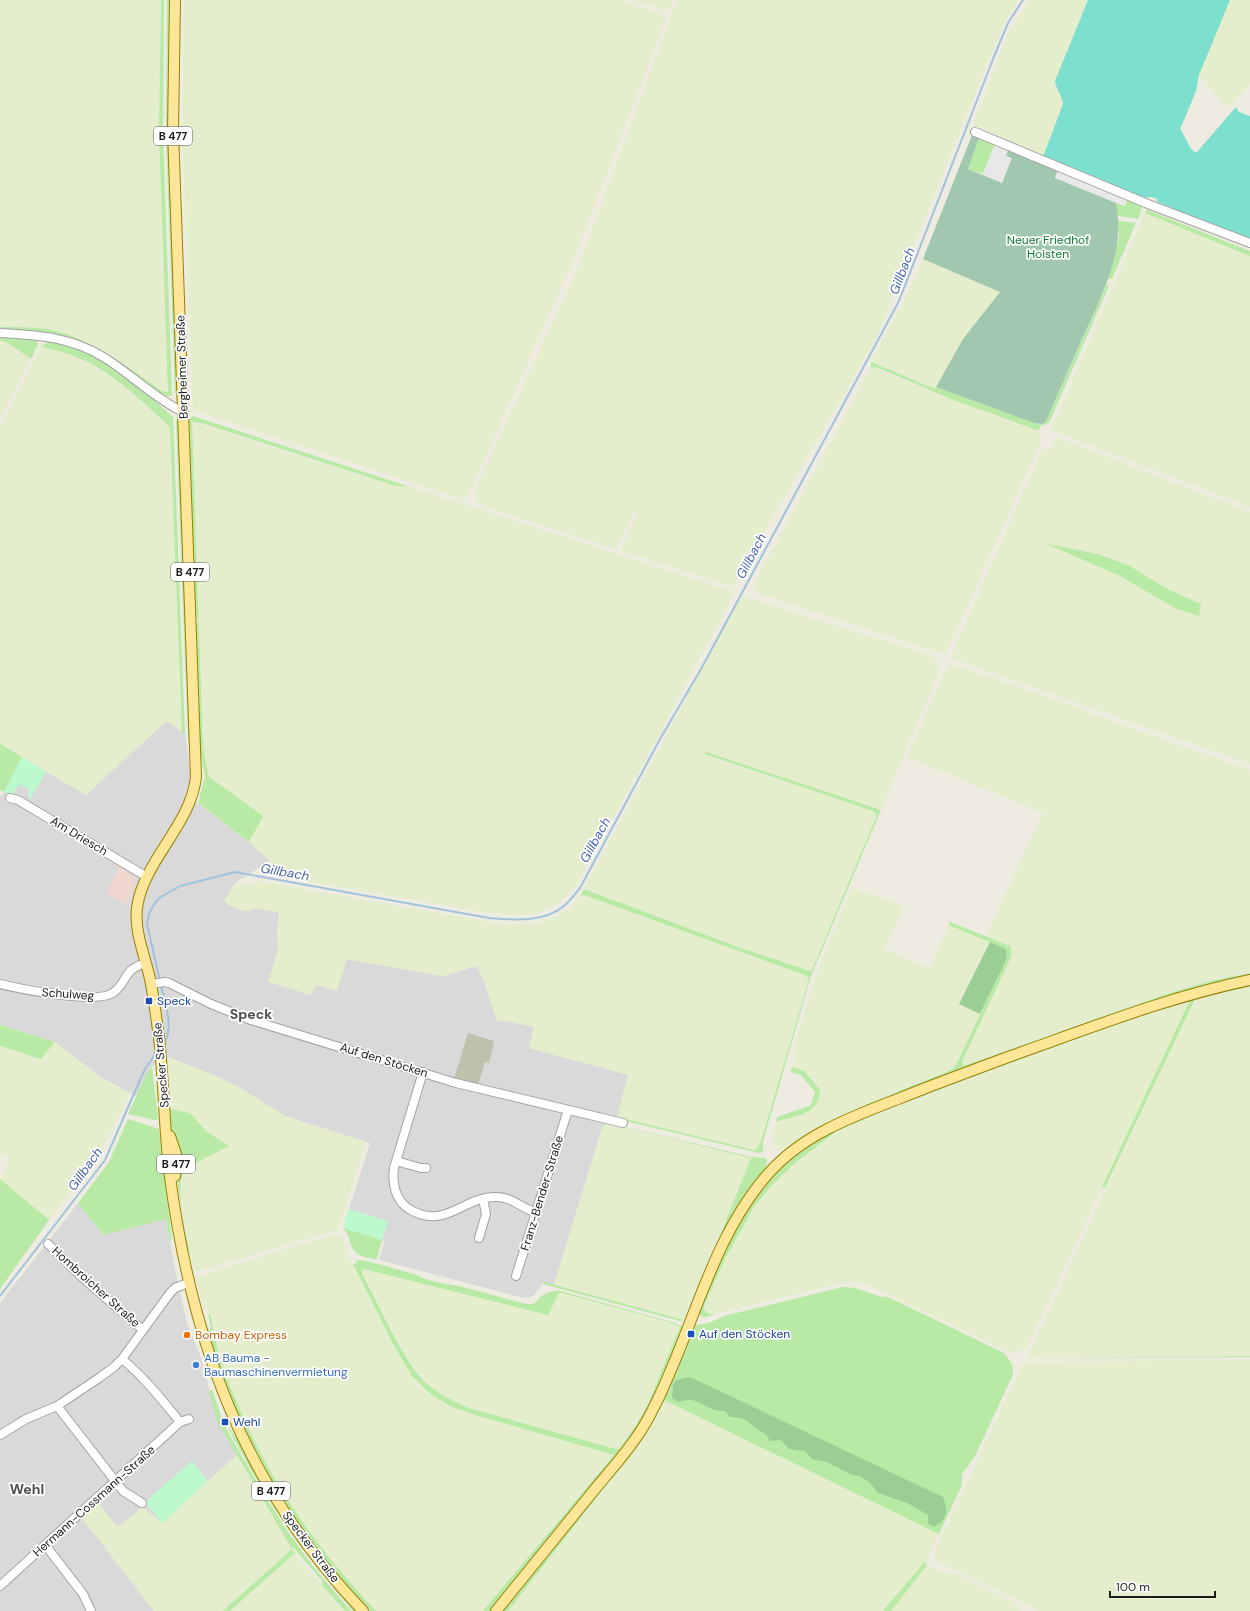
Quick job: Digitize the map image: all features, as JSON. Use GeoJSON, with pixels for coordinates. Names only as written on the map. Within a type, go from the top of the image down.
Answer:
{"type":"FeatureCollection","features":[{"type":"Feature","properties":{"kind":"main road","name":"Bergheimer Straße"},"geometry":{"type":"LineString","coordinates":[[175,0],[173,131],[196,733]]}},
{"type":"Feature","properties":{"kind":"main road","name":"Specker Straße"},"geometry":{"type":"LineString","coordinates":[[196,733],[196,784],[177,828],[147,877],[140,896],[137,915],[138,927],[151,984],[159,1042],[166,1122],[177,1157],[175,1174],[175,1207],[188,1283],[201,1332],[221,1389],[253,1460],[279,1504],[304,1541],[331,1575],[363,1611]]}},
{"type":"Feature","properties":{"kind":"main road"},"geometry":{"type":"LineString","coordinates":[[496,1611],[623,1455],[645,1425],[657,1402],[709,1276],[732,1226],[756,1188],[787,1156],[830,1127],[960,1074],[1163,1002],[1195,992],[1250,980]]}},
{"type":"Feature","properties":{"kind":"street"},"geometry":{"type":"LineString","coordinates":[[974,132],[1148,204],[1250,243]]}},
{"type":"Feature","properties":{"kind":"street"},"geometry":{"type":"LineString","coordinates":[[0,333],[49,336],[84,347],[106,358],[162,400],[183,412]]}},
{"type":"Feature","properties":{"kind":"street","name":"Am Driesch"},"geometry":{"type":"LineString","coordinates":[[10,798],[18,800],[147,877]]}},
{"type":"Feature","properties":{"kind":"street","name":"Schulweg"},"geometry":{"type":"LineString","coordinates":[[0,984],[52,993],[105,996],[114,992],[134,967],[146,963]]}},
{"type":"Feature","properties":{"kind":"street","name":"Auf den Stöcken"},"geometry":{"type":"LineString","coordinates":[[151,984],[165,982],[211,1004],[252,1020],[456,1083],[623,1123]]}},
{"type":"Feature","properties":{"kind":"street"},"geometry":{"type":"LineString","coordinates":[[423,1072],[396,1161],[393,1178],[397,1196],[407,1208],[420,1214],[433,1216],[440,1216],[483,1199],[496,1197],[515,1201],[527,1210],[535,1212]]}},
{"type":"Feature","properties":{"kind":"street","name":"Franz-Bender-Straße"},"geometry":{"type":"LineString","coordinates":[[516,1276],[568,1110]]}},
{"type":"Feature","properties":{"kind":"street"},"geometry":{"type":"LineString","coordinates":[[396,1161],[426,1168]]}},
{"type":"Feature","properties":{"kind":"street"},"geometry":{"type":"LineString","coordinates":[[479,1238],[486,1214],[483,1199]]}},
{"type":"Feature","properties":{"kind":"street","name":"Hombroicher Straße"},"geometry":{"type":"LineString","coordinates":[[48,1244],[84,1279],[143,1330]]}},
{"type":"Feature","properties":{"kind":"street"},"geometry":{"type":"LineString","coordinates":[[0,1435],[26,1419],[57,1406],[99,1378],[122,1359],[170,1292],[175,1288],[188,1283]]}},
{"type":"Feature","properties":{"kind":"street"},"geometry":{"type":"LineString","coordinates":[[122,1359],[138,1372],[180,1422]]}},
{"type":"Feature","properties":{"kind":"street"},"geometry":{"type":"LineString","coordinates":[[57,1406],[115,1482],[128,1495],[142,1503]]}},
{"type":"Feature","properties":{"kind":"street","name":"Hermann-Cossmann-Straße"},"geometry":{"type":"LineString","coordinates":[[0,1586],[46,1546],[180,1422],[189,1419]]}},
{"type":"Feature","properties":{"kind":"street"},"geometry":{"type":"LineString","coordinates":[[46,1546],[83,1594],[91,1611]]}},
{"type":"Feature","properties":{"kind":"shaded area"},"geometry":{"type":"Polygon","coordinates":[[[0,0],[161,0],[159,134],[168,392],[162,391],[46,329],[0,326],[0,0]]]}},
{"type":"Feature","properties":{"kind":"shaded area"},"geometry":{"type":"Polygon","coordinates":[[[184,0],[620,0],[662,14],[666,19],[572,264],[468,496],[464,500],[193,410],[182,131],[184,0]]]}},
{"type":"Feature","properties":{"kind":"shaded area"},"geometry":{"type":"Polygon","coordinates":[[[634,0],[673,0],[670,8],[664,10],[634,0]]]}},
{"type":"Feature","properties":{"kind":"shaded area"},"geometry":{"type":"Polygon","coordinates":[[[677,0],[1018,0],[1006,20],[992,53],[876,338],[733,587],[622,551],[622,547],[638,513],[635,511],[616,549],[482,506],[476,499],[476,488],[578,267],[677,0]]]}},
{"type":"Feature","properties":{"kind":"shaded area"},"geometry":{"type":"Polygon","coordinates":[[[1029,0],[1088,0],[1055,81],[1063,104],[1043,157],[1043,155],[973,125],[1007,36],[1029,0]]]}},
{"type":"Feature","properties":{"kind":"shaded area"},"geometry":{"type":"Polygon","coordinates":[[[1088,0],[1230,0],[1199,75],[1196,91],[1180,128],[1191,149],[1196,153],[1236,107],[1239,112],[1250,116],[1250,240],[1158,202],[1156,198],[1144,198],[1043,157],[1063,104],[1055,81],[1088,0]]]}},
{"type":"Feature","properties":{"kind":"shaded area"},"geometry":{"type":"Polygon","coordinates":[[[1230,0],[1250,0],[1250,84],[1227,108],[1199,75],[1230,0]]]}},
{"type":"Feature","properties":{"kind":"shaded area"},"geometry":{"type":"Polygon","coordinates":[[[995,144],[1008,150],[1006,156],[1012,158],[1002,183],[983,174],[995,144]]]}},
{"type":"Feature","properties":{"kind":"shaded area"},"geometry":{"type":"Polygon","coordinates":[[[1058,170],[1128,199],[1125,206],[1055,178],[1058,170]]]}},
{"type":"Feature","properties":{"kind":"shaded area"},"geometry":{"type":"Polygon","coordinates":[[[1145,213],[1250,256],[1250,507],[1051,430],[1145,213]]]}},
{"type":"Feature","properties":{"kind":"shaded area"},"geometry":{"type":"Polygon","coordinates":[[[923,259],[1000,292],[963,339],[935,389],[871,362],[901,307],[923,259]]]}},
{"type":"Feature","properties":{"kind":"shaded area"},"geometry":{"type":"Polygon","coordinates":[[[0,340],[8,343],[31,359],[0,420],[0,340]]]}},
{"type":"Feature","properties":{"kind":"shaded area"},"geometry":{"type":"Polygon","coordinates":[[[41,346],[76,357],[94,366],[121,384],[170,427],[182,732],[166,721],[86,795],[0,744],[0,428],[41,346]]]}},
{"type":"Feature","properties":{"kind":"shaded area"},"geometry":{"type":"Polygon","coordinates":[[[873,367],[951,399],[1041,433],[1038,439],[1041,441],[948,650],[944,654],[757,593],[753,589],[754,584],[871,368],[873,367]]]}},
{"type":"Feature","properties":{"kind":"shaded area"},"geometry":{"type":"Polygon","coordinates":[[[193,422],[396,486],[407,486],[735,592],[657,738],[575,886],[561,901],[542,912],[526,915],[509,915],[280,877],[270,861],[249,842],[262,816],[209,777],[203,748],[193,422]]]}},
{"type":"Feature","properties":{"kind":"shaded area"},"geometry":{"type":"Polygon","coordinates":[[[1056,437],[1250,512],[1250,764],[953,659],[952,654],[1043,448],[1050,451],[1056,437]]]}},
{"type":"Feature","properties":{"kind":"shaded area"},"geometry":{"type":"Polygon","coordinates":[[[741,596],[930,655],[939,663],[939,672],[881,810],[706,752],[705,754],[873,811],[878,815],[812,970],[810,971],[738,947],[584,889],[741,596]]]}},
{"type":"Feature","properties":{"kind":"shaded area"},"geometry":{"type":"Polygon","coordinates":[[[948,665],[957,666],[1089,711],[1089,713],[1250,770],[1250,973],[1215,980],[1172,992],[967,1065],[964,1066],[962,1064],[1012,955],[1010,946],[986,935],[1043,813],[907,757],[948,665]]]}},
{"type":"Feature","properties":{"kind":"shaded area"},"geometry":{"type":"Polygon","coordinates":[[[166,721],[185,734],[190,768],[190,778],[186,795],[249,842],[270,861],[235,883],[225,901],[253,910],[256,908],[279,912],[277,937],[278,951],[269,982],[316,985],[347,959],[443,976],[477,966],[488,993],[506,1021],[534,1027],[529,1048],[629,1075],[616,1120],[605,1118],[554,1285],[544,1283],[533,1296],[524,1298],[379,1260],[385,1241],[343,1228],[370,1143],[285,1116],[242,1089],[214,1075],[168,1057],[152,1066],[136,1096],[100,1077],[55,1042],[0,1025],[0,795],[2,796],[22,757],[86,795],[166,721]]]}},
{"type":"Feature","properties":{"kind":"shaded area"},"geometry":{"type":"Polygon","coordinates":[[[119,867],[134,876],[135,879],[127,905],[106,894],[119,867]]]}},
{"type":"Feature","properties":{"kind":"shaded area"},"geometry":{"type":"Polygon","coordinates":[[[258,881],[501,924],[538,924],[563,913],[570,908],[580,896],[584,895],[805,975],[809,979],[761,1141],[757,1149],[754,1150],[617,1117],[628,1075],[529,1048],[534,1027],[521,1023],[497,1021],[483,978],[477,966],[443,976],[347,959],[337,991],[316,985],[311,995],[268,982],[278,951],[277,937],[279,913],[256,908],[249,911],[244,911],[229,906],[224,901],[235,883],[251,884],[258,881]]]}},
{"type":"Feature","properties":{"kind":"shaded area"},"geometry":{"type":"Polygon","coordinates":[[[851,889],[904,905],[884,949],[929,968],[949,925],[990,942],[960,1004],[980,1014],[956,1065],[951,1070],[865,1105],[866,1108],[819,1128],[785,1150],[778,1150],[772,1143],[776,1122],[799,1115],[813,1108],[817,1102],[820,1090],[804,1071],[792,1067],[796,1053],[793,1050],[815,977],[851,889]]]}},
{"type":"Feature","properties":{"kind":"shaded area"},"geometry":{"type":"Polygon","coordinates":[[[1250,986],[1250,1356],[1027,1358],[1195,999],[1250,986]]]}},
{"type":"Feature","properties":{"kind":"shaded area"},"geometry":{"type":"Polygon","coordinates":[[[1190,1000],[1027,1348],[1010,1353],[880,1290],[860,1282],[843,1283],[715,1314],[708,1314],[704,1309],[726,1257],[754,1207],[772,1185],[795,1163],[837,1131],[922,1095],[1142,1014],[1190,1000]]]}},
{"type":"Feature","properties":{"kind":"shaded area"},"geometry":{"type":"Polygon","coordinates":[[[468,1033],[494,1041],[489,1063],[485,1062],[478,1085],[454,1079],[468,1033]]]}},
{"type":"Feature","properties":{"kind":"shaded area"},"geometry":{"type":"Polygon","coordinates":[[[55,1042],[100,1077],[130,1093],[97,1159],[49,1220],[0,1179],[10,1159],[0,1152],[0,1046],[41,1059],[55,1042]]]}},
{"type":"Feature","properties":{"kind":"shaded area"},"geometry":{"type":"Polygon","coordinates":[[[167,1057],[214,1075],[242,1089],[285,1116],[366,1142],[340,1225],[336,1230],[194,1271],[185,1227],[180,1183],[185,1171],[188,1168],[228,1146],[207,1132],[190,1113],[171,1109],[167,1057]]]}},
{"type":"Feature","properties":{"kind":"shaded area"},"geometry":{"type":"Polygon","coordinates":[[[606,1124],[751,1158],[689,1314],[684,1320],[554,1285],[602,1129],[606,1124]]]}},
{"type":"Feature","properties":{"kind":"shaded area"},"geometry":{"type":"Polygon","coordinates":[[[78,1203],[103,1235],[166,1219],[188,1327],[202,1360],[217,1421],[237,1455],[162,1523],[118,1527],[82,1518],[154,1611],[0,1611],[0,1303],[78,1203]]]}},
{"type":"Feature","properties":{"kind":"shaded area"},"geometry":{"type":"Polygon","coordinates":[[[335,1234],[342,1237],[345,1244],[344,1246],[364,1287],[393,1344],[412,1376],[450,1406],[469,1413],[614,1454],[483,1611],[376,1611],[323,1551],[292,1508],[264,1461],[229,1384],[218,1353],[208,1308],[205,1307],[200,1297],[195,1277],[335,1234]]]}},
{"type":"Feature","properties":{"kind":"shaded area"},"geometry":{"type":"Polygon","coordinates":[[[364,1269],[548,1315],[559,1293],[562,1293],[669,1322],[680,1327],[647,1406],[635,1427],[619,1449],[612,1448],[469,1408],[452,1401],[436,1390],[417,1372],[398,1341],[362,1274],[364,1269]]]}},
{"type":"Feature","properties":{"kind":"shaded area"},"geometry":{"type":"Polygon","coordinates":[[[1250,1360],[1250,1611],[1039,1611],[937,1561],[935,1558],[935,1551],[940,1540],[1021,1367],[1024,1364],[1030,1362],[1250,1360]]]}},
{"type":"Feature","properties":{"kind":"shaded area"},"geometry":{"type":"Polygon","coordinates":[[[664,1400],[939,1534],[927,1559],[883,1611],[508,1611],[642,1439],[664,1400]]]}},
{"type":"Feature","properties":{"kind":"shaded area"},"geometry":{"type":"Polygon","coordinates":[[[237,1455],[292,1549],[223,1611],[154,1611],[82,1518],[98,1503],[118,1527],[142,1507],[162,1523],[237,1455]]]}},
{"type":"Feature","properties":{"kind":"shaded area"},"geometry":{"type":"Polygon","coordinates":[[[295,1553],[345,1611],[230,1611],[295,1553]]]}},
{"type":"Feature","properties":{"kind":"shaded area"},"geometry":{"type":"Polygon","coordinates":[[[927,1565],[947,1574],[957,1574],[1013,1602],[1022,1611],[891,1611],[927,1565]]]}},
{"type":"Feature","properties":{"kind":"green space"},"geometry":{"type":"Polygon","coordinates":[[[161,0],[164,0],[163,133],[172,396],[164,396],[158,393],[88,346],[0,330],[0,327],[23,327],[40,328],[62,333],[93,346],[162,391],[168,392],[159,134],[161,0]]]}},
{"type":"Feature","properties":{"kind":"green space"},"geometry":{"type":"Polygon","coordinates":[[[167,0],[172,0],[179,388],[175,394],[166,135],[167,0]]]}},
{"type":"Feature","properties":{"kind":"green space","name":"Neuer Friedhof Hoisten"},"geometry":{"type":"Polygon","coordinates":[[[972,135],[979,138],[968,169],[1002,183],[1011,158],[1006,156],[1008,150],[1058,170],[1055,178],[1116,203],[1118,238],[1110,272],[1098,305],[1046,421],[1042,424],[1034,423],[936,387],[963,339],[1000,292],[923,259],[972,135]]]}},
{"type":"Feature","properties":{"kind":"green space"},"geometry":{"type":"Polygon","coordinates":[[[979,138],[995,144],[983,174],[968,169],[979,138]]]}},
{"type":"Feature","properties":{"kind":"green space"},"geometry":{"type":"Polygon","coordinates":[[[1128,199],[1141,205],[1142,208],[1138,219],[1118,216],[1116,203],[1125,206],[1128,199]]]}},
{"type":"Feature","properties":{"kind":"green space"},"geometry":{"type":"Polygon","coordinates":[[[1147,210],[1250,251],[1250,256],[1145,213],[1147,210]]]}},
{"type":"Feature","properties":{"kind":"green space"},"geometry":{"type":"Polygon","coordinates":[[[1118,221],[1136,223],[1112,279],[1108,279],[1119,237],[1118,221]]]}},
{"type":"Feature","properties":{"kind":"green space"},"geometry":{"type":"Polygon","coordinates":[[[1107,284],[1109,286],[1049,423],[1040,426],[1039,431],[951,399],[876,367],[871,368],[871,362],[935,389],[936,387],[1034,423],[1042,424],[1046,421],[1107,284]]]}},
{"type":"Feature","properties":{"kind":"green space"},"geometry":{"type":"Polygon","coordinates":[[[0,336],[36,338],[38,344],[31,359],[8,343],[0,340],[0,336]]]}},
{"type":"Feature","properties":{"kind":"green space"},"geometry":{"type":"Polygon","coordinates":[[[50,341],[80,349],[105,362],[129,379],[173,417],[185,734],[182,732],[170,427],[149,407],[115,379],[90,363],[72,355],[41,346],[50,341]]]}},
{"type":"Feature","properties":{"kind":"green space"},"geometry":{"type":"Polygon","coordinates":[[[193,416],[407,486],[396,486],[201,423],[192,423],[203,748],[209,777],[263,816],[249,842],[198,803],[205,776],[200,750],[195,625],[198,622],[198,619],[195,617],[188,421],[193,416]]]}},
{"type":"Feature","properties":{"kind":"green space"},"geometry":{"type":"Polygon","coordinates":[[[176,420],[179,423],[191,754],[188,740],[176,420]]]}},
{"type":"Feature","properties":{"kind":"green space"},"geometry":{"type":"Polygon","coordinates":[[[1047,544],[1098,554],[1128,565],[1167,589],[1201,604],[1199,616],[1177,609],[1120,576],[1047,544]]]}},
{"type":"Feature","properties":{"kind":"green space"},"geometry":{"type":"Polygon","coordinates":[[[0,744],[22,757],[4,792],[0,790],[0,744]]]}},
{"type":"Feature","properties":{"kind":"green space"},"geometry":{"type":"Polygon","coordinates":[[[706,752],[881,810],[811,976],[763,1142],[763,1151],[759,1153],[617,1119],[617,1117],[754,1150],[757,1149],[761,1141],[809,979],[805,975],[584,895],[580,896],[584,889],[738,947],[810,971],[812,970],[877,815],[873,811],[705,754],[706,752]]]}},
{"type":"Feature","properties":{"kind":"green space"},"geometry":{"type":"Polygon","coordinates":[[[22,757],[46,772],[29,801],[29,789],[19,784],[12,796],[4,792],[22,757]]]}},
{"type":"Feature","properties":{"kind":"green space"},"geometry":{"type":"Polygon","coordinates":[[[950,922],[1010,946],[1012,955],[962,1062],[964,1066],[1172,992],[1215,980],[1250,973],[1250,977],[866,1108],[865,1105],[951,1070],[956,1065],[1007,958],[1006,949],[949,925],[950,922]]]}},
{"type":"Feature","properties":{"kind":"green space"},"geometry":{"type":"Polygon","coordinates":[[[990,942],[1006,949],[1007,958],[980,1014],[959,1004],[990,942]]]}},
{"type":"Feature","properties":{"kind":"green space"},"geometry":{"type":"Polygon","coordinates":[[[1250,984],[1250,986],[1195,999],[1105,1188],[1102,1187],[1190,1000],[1142,1014],[922,1095],[837,1131],[795,1163],[772,1185],[754,1207],[726,1257],[704,1306],[704,1309],[708,1314],[715,1314],[702,1317],[698,1312],[730,1238],[751,1203],[776,1173],[805,1150],[825,1137],[857,1119],[1139,1013],[1250,984]]]}},
{"type":"Feature","properties":{"kind":"green space"},"geometry":{"type":"Polygon","coordinates":[[[0,1025],[55,1042],[41,1059],[0,1046],[0,1025]]]}},
{"type":"Feature","properties":{"kind":"green space"},"geometry":{"type":"Polygon","coordinates":[[[152,1066],[158,1119],[155,1120],[128,1114],[145,1077],[152,1066]]]}},
{"type":"Feature","properties":{"kind":"green space"},"geometry":{"type":"Polygon","coordinates":[[[792,1067],[804,1071],[820,1090],[818,1100],[815,1106],[809,1111],[776,1122],[777,1117],[811,1105],[815,1092],[801,1075],[791,1072],[792,1067]]]}},
{"type":"Feature","properties":{"kind":"green space"},"geometry":{"type":"Polygon","coordinates":[[[170,1109],[190,1113],[207,1132],[229,1146],[194,1165],[185,1171],[182,1177],[182,1210],[190,1252],[187,1253],[169,1117],[170,1109]]]}},
{"type":"Feature","properties":{"kind":"green space"},"geometry":{"type":"Polygon","coordinates":[[[128,1119],[159,1129],[172,1240],[170,1241],[166,1219],[103,1235],[78,1203],[109,1162],[128,1119]]]}},
{"type":"Feature","properties":{"kind":"green space"},"geometry":{"type":"Polygon","coordinates":[[[604,1122],[752,1157],[765,1158],[767,1160],[766,1168],[746,1192],[732,1214],[687,1320],[680,1321],[543,1284],[544,1282],[684,1320],[689,1314],[751,1158],[615,1125],[606,1124],[602,1129],[604,1122]]]}},
{"type":"Feature","properties":{"kind":"green space"},"geometry":{"type":"Polygon","coordinates":[[[0,1179],[49,1220],[0,1289],[0,1179]]]}},
{"type":"Feature","properties":{"kind":"green space"},"geometry":{"type":"Polygon","coordinates":[[[348,1209],[388,1221],[382,1240],[343,1228],[348,1209]]]}},
{"type":"Feature","properties":{"kind":"green space"},"geometry":{"type":"Polygon","coordinates":[[[343,1228],[382,1240],[377,1259],[365,1257],[355,1252],[343,1228]]]}},
{"type":"Feature","properties":{"kind":"green space"},"geometry":{"type":"Polygon","coordinates":[[[356,1260],[367,1261],[414,1274],[425,1279],[459,1286],[526,1304],[534,1304],[549,1292],[561,1291],[672,1322],[683,1327],[659,1390],[642,1423],[618,1452],[617,1457],[490,1611],[483,1611],[614,1455],[469,1413],[450,1406],[432,1395],[412,1376],[393,1344],[353,1264],[356,1263],[356,1260]],[[364,1269],[362,1271],[362,1274],[388,1324],[409,1361],[421,1378],[433,1389],[447,1398],[469,1408],[619,1449],[635,1427],[647,1406],[680,1327],[669,1322],[562,1293],[559,1293],[548,1315],[364,1269]]]}},
{"type":"Feature","properties":{"kind":"green space"},"geometry":{"type":"Polygon","coordinates":[[[843,1287],[855,1288],[882,1297],[888,1297],[1004,1353],[1012,1364],[1012,1377],[974,1458],[962,1474],[962,1485],[939,1534],[664,1400],[642,1439],[508,1611],[502,1611],[626,1456],[692,1328],[696,1325],[709,1323],[724,1316],[843,1287]]]}},
{"type":"Feature","properties":{"kind":"green space"},"geometry":{"type":"Polygon","coordinates":[[[208,1314],[210,1314],[218,1352],[225,1374],[253,1438],[267,1465],[282,1491],[316,1540],[376,1611],[370,1611],[325,1562],[286,1508],[269,1479],[239,1420],[219,1368],[210,1338],[209,1331],[211,1328],[208,1314]]]}},
{"type":"Feature","properties":{"kind":"green space"},"geometry":{"type":"Polygon","coordinates":[[[1250,1356],[1250,1357],[1029,1359],[1250,1356]]]}},
{"type":"Feature","properties":{"kind":"green space"},"geometry":{"type":"Polygon","coordinates":[[[690,1377],[943,1497],[946,1507],[946,1515],[944,1519],[938,1525],[933,1527],[928,1523],[928,1515],[907,1503],[878,1493],[870,1483],[860,1476],[852,1475],[827,1462],[812,1459],[805,1451],[789,1449],[781,1440],[770,1441],[766,1434],[742,1419],[730,1417],[725,1411],[716,1410],[690,1400],[678,1402],[672,1398],[673,1385],[676,1380],[690,1377]]]}},
{"type":"Feature","properties":{"kind":"green space"},"geometry":{"type":"Polygon","coordinates":[[[212,1389],[224,1425],[266,1498],[312,1565],[351,1611],[345,1611],[321,1584],[323,1582],[293,1547],[292,1549],[217,1421],[209,1392],[212,1389]]]}},
{"type":"Feature","properties":{"kind":"green space"},"geometry":{"type":"Polygon","coordinates":[[[230,1429],[243,1448],[277,1509],[315,1561],[356,1611],[353,1611],[332,1586],[284,1522],[257,1480],[229,1430],[230,1429]]]}},
{"type":"Feature","properties":{"kind":"green space"},"geometry":{"type":"Polygon","coordinates":[[[192,1461],[208,1481],[162,1523],[145,1502],[192,1461]]]}},
{"type":"Feature","properties":{"kind":"green space"},"geometry":{"type":"Polygon","coordinates":[[[292,1549],[295,1553],[230,1611],[223,1611],[292,1549]]]}},
{"type":"Feature","properties":{"kind":"green space"},"geometry":{"type":"Polygon","coordinates":[[[927,1559],[925,1563],[927,1565],[891,1611],[883,1611],[927,1559]]]}},
{"type":"Feature","properties":{"kind":"waterway","name":"Gillbach"},"geometry":{"type":"LineString","coordinates":[[160,981],[147,924],[149,914],[153,906],[159,898],[180,886],[235,872],[489,918],[518,920],[538,918],[556,911],[570,900],[580,888],[660,739],[701,669],[899,301],[995,54],[1008,23],[1023,0]]}},
{"type":"Feature","properties":{"kind":"waterway","name":"Gillbach"},"geometry":{"type":"LineString","coordinates":[[161,986],[168,1015],[168,1031],[167,1038],[164,1043]]}},
{"type":"Feature","properties":{"kind":"waterway","name":"Gillbach"},"geometry":{"type":"LineString","coordinates":[[0,1296],[105,1160],[144,1071],[157,1051]]}},
{"type":"Feature","properties":{"kind":"place","name":"Speck"},"geometry":{"type":"Point","coordinates":[149,1001]}},
{"type":"Feature","properties":{"kind":"place","name":"Auf den Stöcken"},"geometry":{"type":"Point","coordinates":[691,1334]}},
{"type":"Feature","properties":{"kind":"place","name":"Bombay Express"},"geometry":{"type":"Point","coordinates":[187,1335]}},
{"type":"Feature","properties":{"kind":"place","name":"AB Bauma - Baumaschinenvermietung"},"geometry":{"type":"Point","coordinates":[196,1365]}},
{"type":"Feature","properties":{"kind":"place","name":"Wehl"},"geometry":{"type":"Point","coordinates":[225,1422]}},
{"type":"Feature","properties":{"kind":"district","name":"Speck"},"geometry":{"type":"Point","coordinates":[251,1014]}},
{"type":"Feature","properties":{"kind":"district","name":"Wehl"},"geometry":{"type":"Point","coordinates":[27,1489]}}]}
